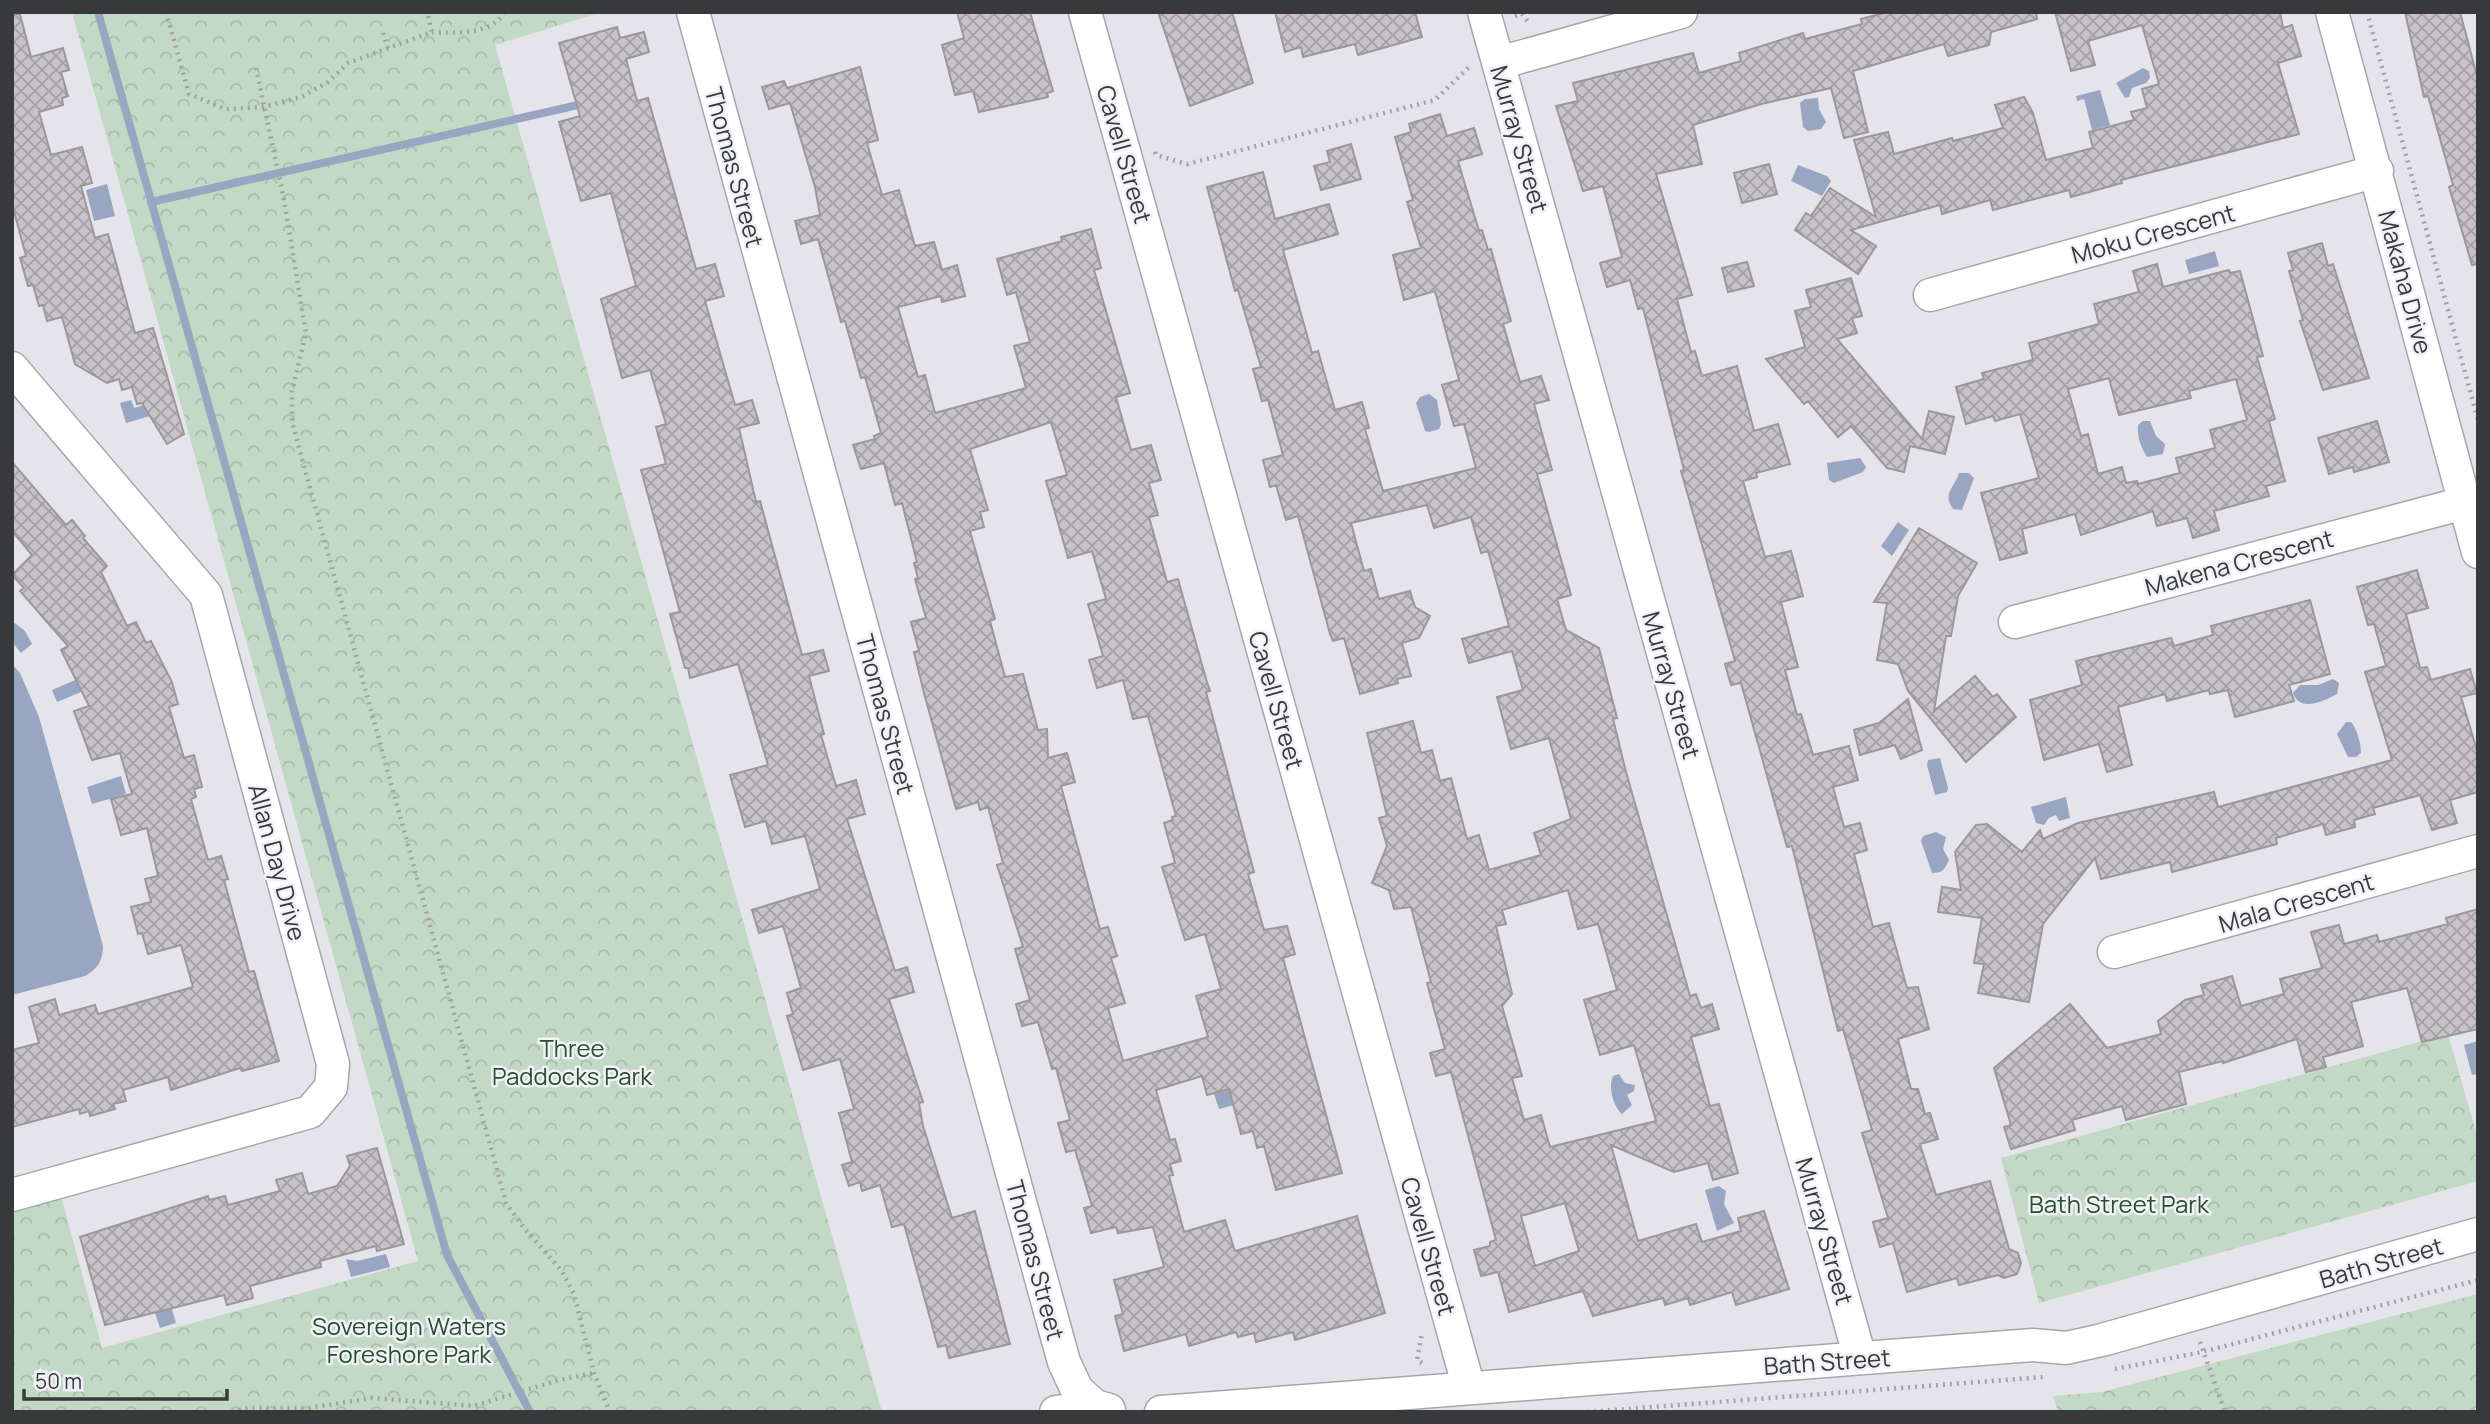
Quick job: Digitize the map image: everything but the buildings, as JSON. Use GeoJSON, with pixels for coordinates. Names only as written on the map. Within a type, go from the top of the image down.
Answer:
{"type":"FeatureCollection","features":[{"type":"Feature","properties":{"kind":"street","name":"Thomas Street"},"geometry":{"type":"LineString","coordinates":[[693,12],[1064,1362],[1077,1390],[1105,1409]]}},
{"type":"Feature","properties":{"kind":"street","name":"Cavell Street"},"geometry":{"type":"LineString","coordinates":[[1085,12],[1469,1388]]}},
{"type":"Feature","properties":{"kind":"street","name":"Murray Street"},"geometry":{"type":"LineString","coordinates":[[1484,12],[1485,60],[1860,1358]]}},
{"type":"Feature","properties":{"kind":"street"},"geometry":{"type":"LineString","coordinates":[[1485,60],[1681,12]]}},
{"type":"Feature","properties":{"kind":"street","name":"Makaha Drive"},"geometry":{"type":"LineString","coordinates":[[2332,12],[2478,552]]}},
{"type":"Feature","properties":{"kind":"street","name":"Moku Crescent"},"geometry":{"type":"LineString","coordinates":[[1930,295],[2376,172]]}},
{"type":"Feature","properties":{"kind":"street","name":"Allan Day Drive"},"geometry":{"type":"LineString","coordinates":[[12,368],[206,595],[333,1064],[331,1087],[310,1112],[12,1195]]}},
{"type":"Feature","properties":{"kind":"street","name":"Makena Crescent"},"geometry":{"type":"LineString","coordinates":[[2015,622],[2464,503]]}},
{"type":"Feature","properties":{"kind":"street","name":"Mala Crescent"},"geometry":{"type":"LineString","coordinates":[[2115,952],[2478,851]]}},
{"type":"Feature","properties":{"kind":"street","name":"Bath Street"},"geometry":{"type":"LineString","coordinates":[[1161,1412],[2033,1345],[2066,1348],[2196,1315],[2478,1234]]}},
{"type":"Feature","properties":{"kind":"street"},"geometry":{"type":"LineString","coordinates":[[1056,1412],[1105,1409]]}},
{"type":"Feature","properties":{"kind":"path"},"geometry":{"type":"LineString","coordinates":[[166,12],[190,94],[225,109],[263,107],[301,97],[328,82],[348,63],[432,32],[454,33],[489,26],[501,19],[504,12]]}},
{"type":"Feature","properties":{"kind":"path"},"geometry":{"type":"LineString","coordinates":[[427,12],[432,32]]}},
{"type":"Feature","properties":{"kind":"path"},"geometry":{"type":"LineString","coordinates":[[2367,12],[2478,420]]}},
{"type":"Feature","properties":{"kind":"path"},"geometry":{"type":"LineString","coordinates":[[383,33],[388,48]]}},
{"type":"Feature","properties":{"kind":"path"},"geometry":{"type":"LineString","coordinates":[[1154,146],[1156,155],[1188,164],[1389,113],[1435,100],[1446,86],[1485,60]]}},
{"type":"Feature","properties":{"kind":"path"},"geometry":{"type":"LineString","coordinates":[[256,68],[284,200],[306,333],[292,391],[292,422],[373,708],[506,1203],[568,1282],[574,1294],[594,1373],[610,1412]]}},
{"type":"Feature","properties":{"kind":"path"},"geometry":{"type":"LineString","coordinates":[[2202,1352],[2225,1412]]}},
{"type":"Feature","properties":{"kind":"path"},"geometry":{"type":"LineString","coordinates":[[232,1412],[247,1408],[308,1408],[372,1398],[474,1406],[559,1380],[594,1373]]}},
{"type":"Feature","properties":{"kind":"green space","name":"Three Paddocks Park"},"geometry":{"type":"Polygon","coordinates":[[[72,12],[602,12],[495,45],[882,1412],[12,1412],[12,1209],[61,1196],[102,1348],[418,1261],[72,12]]]}},
{"type":"Feature","properties":{"kind":"green space","name":"Bath Street Park"},"geometry":{"type":"Polygon","coordinates":[[[2448,1034],[2478,1139],[2478,1181],[2039,1303],[2001,1158],[2448,1034]]]}},
{"type":"Feature","properties":{"kind":"green space"},"geometry":{"type":"Polygon","coordinates":[[[2478,1294],[2478,1412],[2058,1412],[2053,1396],[2102,1392],[2478,1294]]]}},
{"type":"Feature","properties":{"kind":"water"},"geometry":{"type":"Polygon","coordinates":[[[2143,68],[2149,71],[2150,78],[2146,83],[2132,88],[2129,97],[2125,98],[2116,83],[2143,68]]]}},
{"type":"Feature","properties":{"kind":"water"},"geometry":{"type":"Polygon","coordinates":[[[2100,90],[2110,125],[2092,130],[2084,99],[2077,101],[2076,96],[2100,90]]]}},
{"type":"Feature","properties":{"kind":"water"},"geometry":{"type":"Polygon","coordinates":[[[1818,98],[1819,109],[1826,122],[1821,129],[1808,131],[1803,127],[1800,103],[1805,99],[1818,98]]]}},
{"type":"Feature","properties":{"kind":"water"},"geometry":{"type":"Polygon","coordinates":[[[1798,165],[1827,176],[1831,181],[1822,196],[1791,181],[1798,165]]]}},
{"type":"Feature","properties":{"kind":"water"},"geometry":{"type":"Polygon","coordinates":[[[107,184],[115,216],[94,221],[86,190],[107,184]]]}},
{"type":"Feature","properties":{"kind":"water"},"geometry":{"type":"Polygon","coordinates":[[[2215,251],[2219,266],[2189,274],[2185,260],[2215,251]]]}},
{"type":"Feature","properties":{"kind":"water"},"geometry":{"type":"Polygon","coordinates":[[[1429,394],[1437,400],[1441,424],[1439,429],[1429,432],[1425,431],[1416,403],[1420,397],[1429,394]]]}},
{"type":"Feature","properties":{"kind":"water"},"geometry":{"type":"Polygon","coordinates":[[[131,400],[134,408],[154,402],[157,414],[126,423],[120,403],[131,400]]]}},
{"type":"Feature","properties":{"kind":"water"},"geometry":{"type":"Polygon","coordinates":[[[2143,421],[2150,421],[2156,436],[2165,444],[2163,454],[2147,457],[2138,434],[2138,425],[2143,421]]]}},
{"type":"Feature","properties":{"kind":"water"},"geometry":{"type":"Polygon","coordinates":[[[1860,458],[1866,467],[1863,472],[1834,483],[1829,480],[1827,463],[1860,458]]]}},
{"type":"Feature","properties":{"kind":"water"},"geometry":{"type":"Polygon","coordinates":[[[1959,473],[1969,473],[1974,478],[1962,510],[1953,509],[1949,499],[1959,473]]]}},
{"type":"Feature","properties":{"kind":"water"},"geometry":{"type":"Polygon","coordinates":[[[1898,522],[1909,530],[1892,556],[1881,546],[1898,522]]]}},
{"type":"Feature","properties":{"kind":"water"},"geometry":{"type":"Polygon","coordinates":[[[12,621],[25,631],[32,644],[21,653],[12,642],[12,621]]]}},
{"type":"Feature","properties":{"kind":"water"},"geometry":{"type":"Polygon","coordinates":[[[12,664],[20,673],[39,717],[103,946],[99,964],[85,976],[12,995],[12,664]]]}},
{"type":"Feature","properties":{"kind":"water"},"geometry":{"type":"Polygon","coordinates":[[[80,678],[86,690],[57,702],[52,690],[80,678]]]}},
{"type":"Feature","properties":{"kind":"water"},"geometry":{"type":"Polygon","coordinates":[[[2333,679],[2339,683],[2337,694],[2319,702],[2301,703],[2293,693],[2300,685],[2318,685],[2333,679]]]}},
{"type":"Feature","properties":{"kind":"water"},"geometry":{"type":"Polygon","coordinates":[[[2346,722],[2351,722],[2358,737],[2361,753],[2356,757],[2348,757],[2337,734],[2346,722]]]}},
{"type":"Feature","properties":{"kind":"water"},"geometry":{"type":"Polygon","coordinates":[[[1940,758],[1948,788],[1947,792],[1935,795],[1927,765],[1928,760],[1940,758]]]}},
{"type":"Feature","properties":{"kind":"water"},"geometry":{"type":"Polygon","coordinates":[[[121,776],[126,794],[92,804],[87,787],[121,776]]]}},
{"type":"Feature","properties":{"kind":"water"},"geometry":{"type":"Polygon","coordinates":[[[2066,797],[2070,818],[2059,821],[2056,815],[2049,818],[2044,825],[2036,823],[2031,807],[2066,797]]]}},
{"type":"Feature","properties":{"kind":"water"},"geometry":{"type":"Polygon","coordinates":[[[1936,832],[1946,837],[1943,849],[1949,860],[1943,870],[1932,873],[1921,841],[1923,836],[1936,832]]]}},
{"type":"Feature","properties":{"kind":"water"},"geometry":{"type":"Polygon","coordinates":[[[2478,1041],[2478,1074],[2472,1075],[2464,1045],[2478,1041]]]}},
{"type":"Feature","properties":{"kind":"water"},"geometry":{"type":"Polygon","coordinates":[[[1619,1074],[1625,1083],[1635,1085],[1634,1091],[1627,1095],[1632,1105],[1622,1114],[1611,1091],[1613,1076],[1619,1074]]]}},
{"type":"Feature","properties":{"kind":"water"},"geometry":{"type":"Polygon","coordinates":[[[1232,1089],[1253,1100],[1219,1109],[1214,1094],[1232,1089]]]}},
{"type":"Feature","properties":{"kind":"water"},"geometry":{"type":"Polygon","coordinates":[[[1719,1186],[1726,1191],[1724,1204],[1734,1223],[1717,1231],[1705,1190],[1719,1186]]]}},
{"type":"Feature","properties":{"kind":"water"},"geometry":{"type":"Polygon","coordinates":[[[386,1254],[390,1267],[351,1277],[346,1259],[357,1261],[386,1254]]]}},
{"type":"Feature","properties":{"kind":"water"},"geometry":{"type":"Polygon","coordinates":[[[164,1283],[176,1323],[160,1328],[155,1313],[163,1310],[164,1283]]]}},
{"type":"Feature","properties":{"kind":"waterway"},"geometry":{"type":"LineString","coordinates":[[98,12],[447,1255],[530,1412]]}},
{"type":"Feature","properties":{"kind":"waterway"},"geometry":{"type":"LineString","coordinates":[[151,202],[587,103]]}},
{"type":"Feature","properties":{"kind":"park label","name":"Sovereign Waters Foreshore Park"},"geometry":{"type":"Point","coordinates":[409,1339]}}]}
